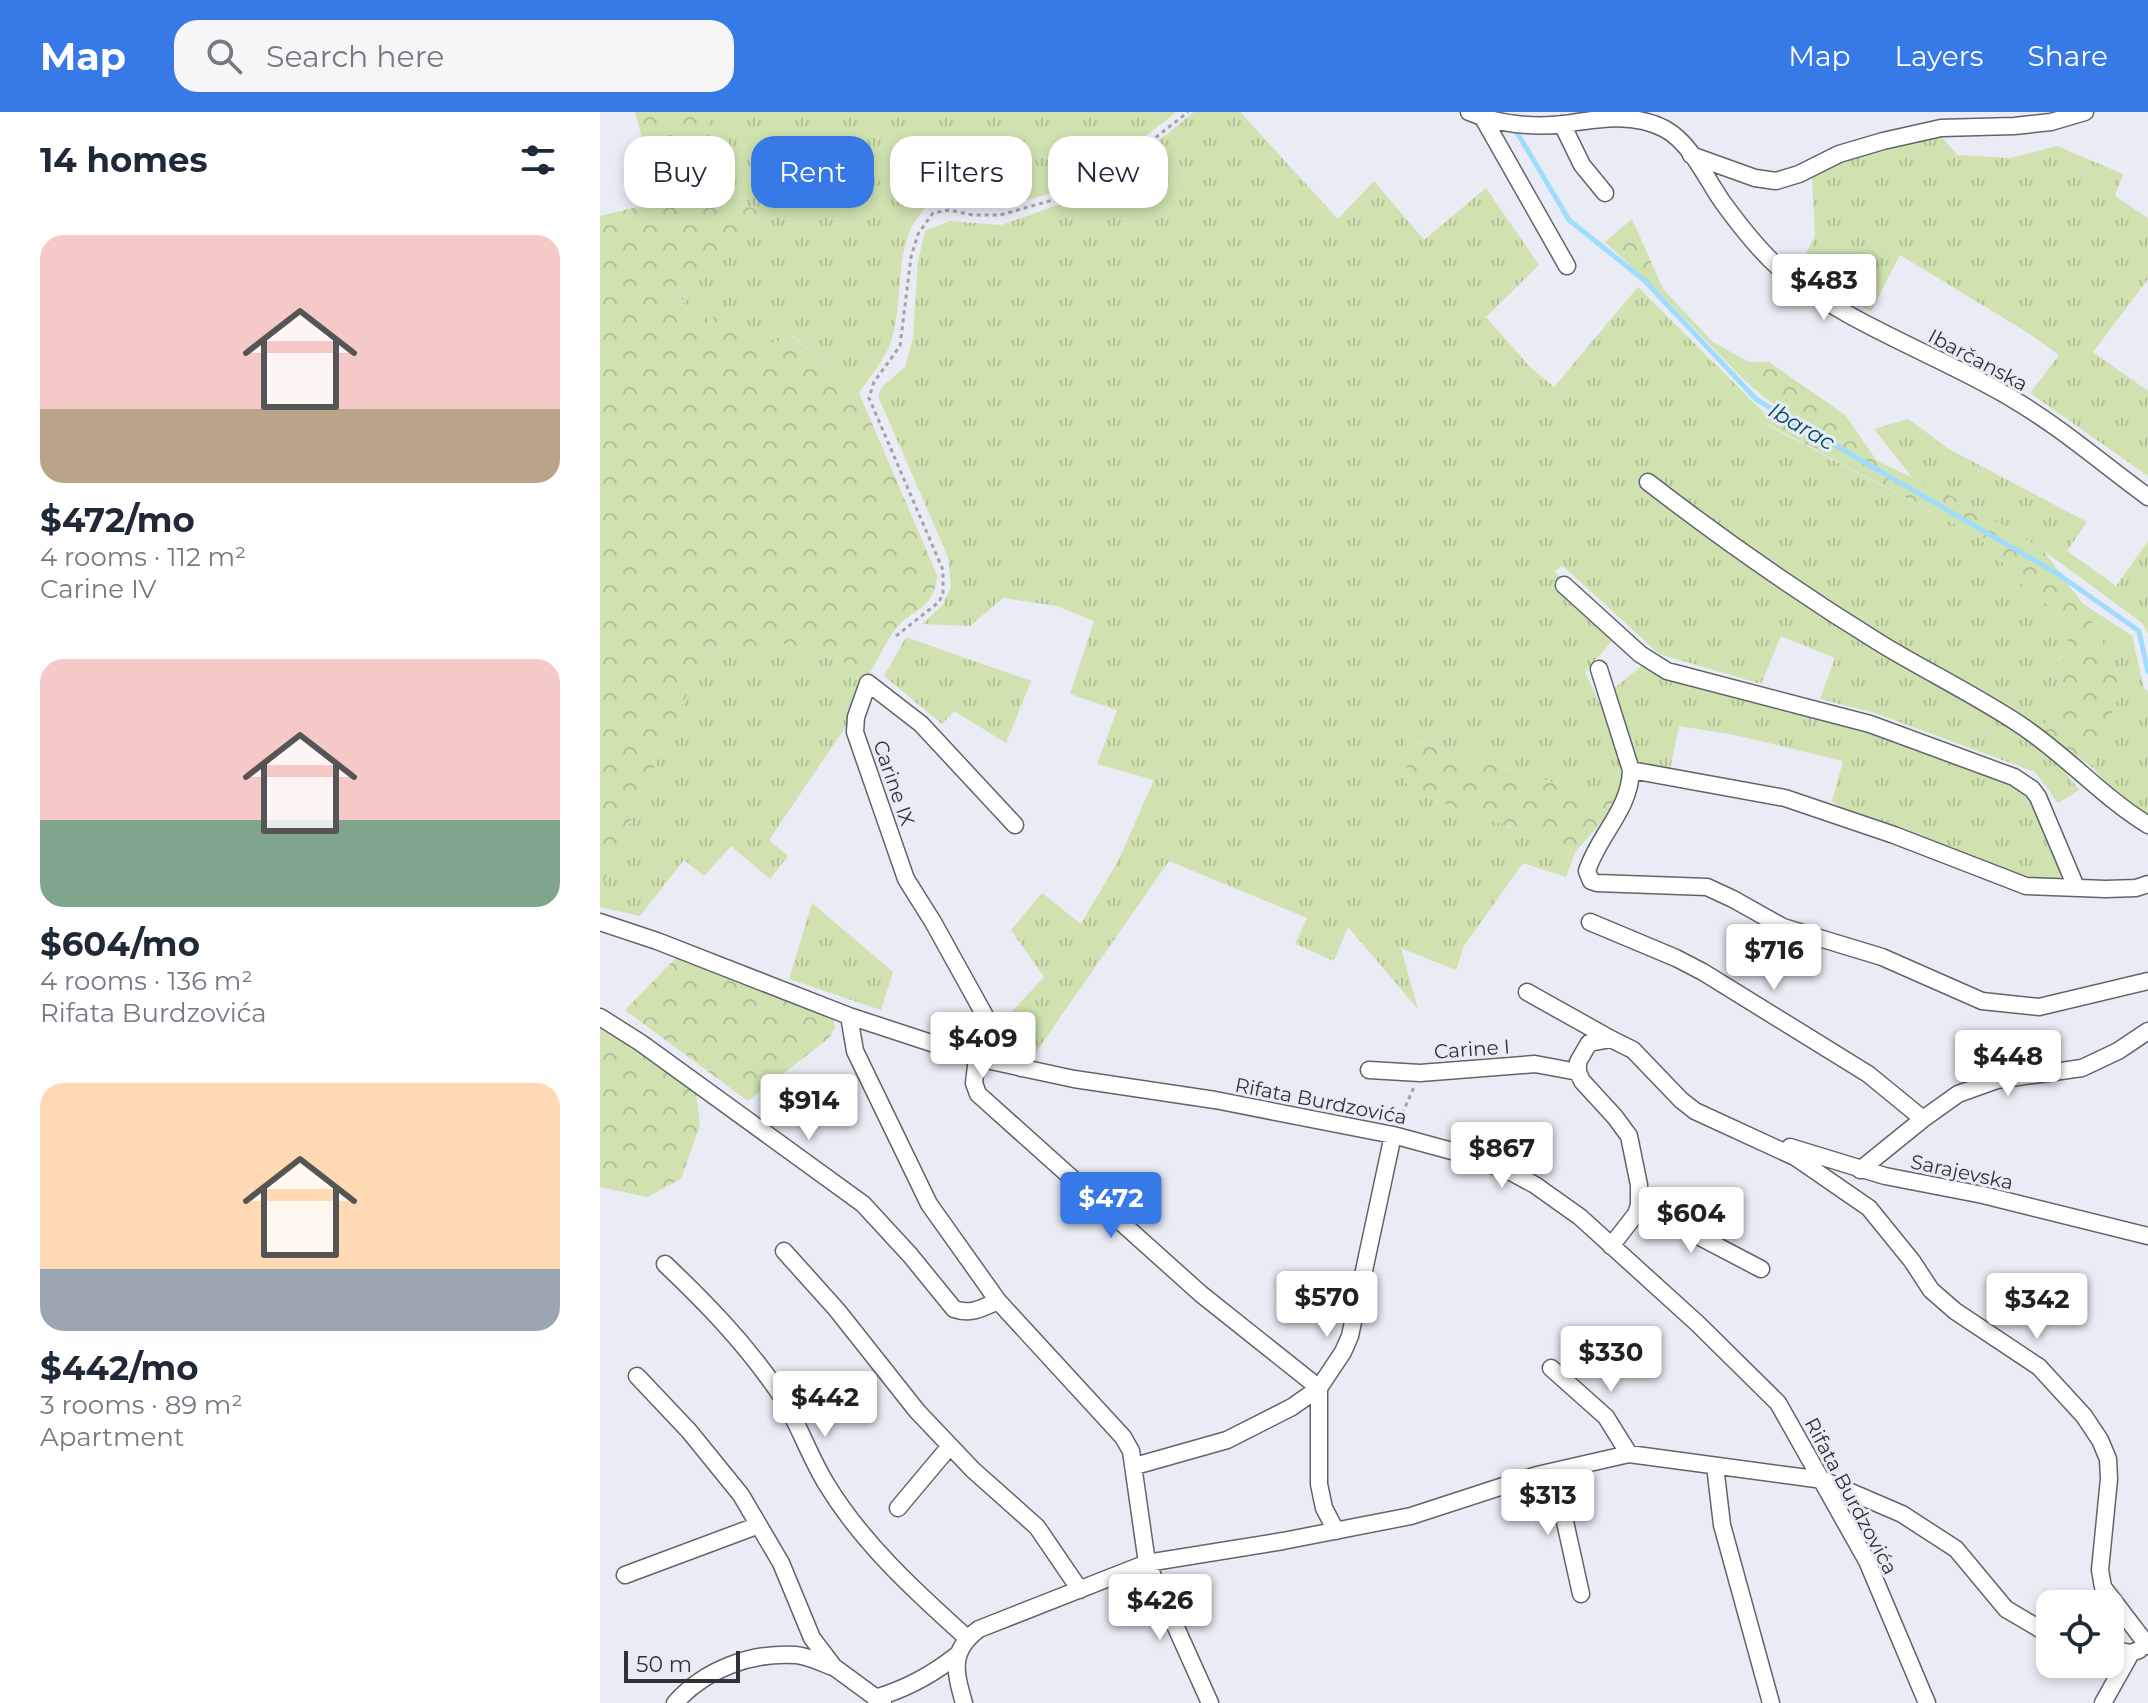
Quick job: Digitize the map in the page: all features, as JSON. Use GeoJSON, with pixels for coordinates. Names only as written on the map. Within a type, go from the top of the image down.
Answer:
{"type":"FeatureCollection","features":[{"type":"Feature","properties":{"kind":"street"},"geometry":{"type":"LineString","coordinates":[[1947,112],[1956,127]]}},
{"type":"Feature","properties":{"kind":"street"},"geometry":{"type":"LineString","coordinates":[[1691,155],[1755,178],[1776,181],[1799,174],[1839,154],[1883,141],[1956,127],[2051,122],[2085,112]]}},
{"type":"Feature","properties":{"kind":"street"},"geometry":{"type":"LineString","coordinates":[[1476,115],[1567,266]]}},
{"type":"Feature","properties":{"kind":"street","name":"Ibarčanska"},"geometry":{"type":"LineString","coordinates":[[1476,115],[1503,121],[1562,124],[1592,118],[1630,118],[1666,129],[1691,155],[1725,206],[1779,267],[1879,332],[2011,398],[2148,497]]}},
{"type":"Feature","properties":{"kind":"street"},"geometry":{"type":"LineString","coordinates":[[1562,124],[1582,165],[1605,193]]}},
{"type":"Feature","properties":{"kind":"street"},"geometry":{"type":"LineString","coordinates":[[1648,482],[1719,537],[1881,643],[2019,724],[2071,763],[2099,790],[2148,825]]}},
{"type":"Feature","properties":{"kind":"street"},"geometry":{"type":"LineString","coordinates":[[1564,585],[1640,654],[1667,671],[1870,724],[2014,777],[2038,797],[2076,887]]}},
{"type":"Feature","properties":{"kind":"street"},"geometry":{"type":"LineString","coordinates":[[1599,669],[1631,770],[1631,785],[1626,802],[1590,863],[1588,876],[1597,883],[1707,887],[1783,927],[1882,957],[1982,1001],[2039,1007],[2148,981]]}},
{"type":"Feature","properties":{"kind":"street","name":"Carine IX"},"geometry":{"type":"LineString","coordinates":[[1015,825],[921,724],[868,683],[856,717],[855,732],[906,879],[1000,1043],[1021,1068]]}},
{"type":"Feature","properties":{"kind":"street"},"geometry":{"type":"LineString","coordinates":[[1631,770],[1785,798],[1894,835],[2026,886],[2106,889],[2136,888],[2148,884]]}},
{"type":"Feature","properties":{"kind":"street","name":"Rifata Burdzovića"},"geometry":{"type":"LineString","coordinates":[[600,922],[849,1016],[977,1058],[1074,1079],[1215,1100],[1393,1135],[1509,1171],[1535,1185],[1580,1217],[1698,1324],[1778,1403],[1867,1561],[1927,1703]]}},
{"type":"Feature","properties":{"kind":"street"},"geometry":{"type":"LineString","coordinates":[[1590,922],[1703,972],[1868,1074],[1923,1119]]}},
{"type":"Feature","properties":{"kind":"street"},"geometry":{"type":"LineString","coordinates":[[1527,992],[1633,1050],[1695,1111],[1769,1143],[1837,1184],[1869,1208],[1931,1290],[1955,1311],[2039,1367],[2084,1416],[2108,1459],[2109,1479],[2100,1570],[2103,1587],[2148,1647],[2131,1653],[2124,1652]]}},
{"type":"Feature","properties":{"kind":"street"},"geometry":{"type":"LineString","coordinates":[[849,1016],[855,1051],[929,1204],[998,1301],[1123,1437],[1135,1466],[1147,1563],[1210,1703]]}},
{"type":"Feature","properties":{"kind":"street"},"geometry":{"type":"LineString","coordinates":[[600,1017],[641,1043],[863,1204],[954,1309],[975,1311],[998,1301]]}},
{"type":"Feature","properties":{"kind":"street"},"geometry":{"type":"LineString","coordinates":[[1860,1170],[1958,1094],[1997,1080],[2082,1068],[2118,1051],[2148,1031]]}},
{"type":"Feature","properties":{"kind":"street"},"geometry":{"type":"LineString","coordinates":[[1611,1039],[1589,1043],[1578,1062],[1582,1081],[1629,1136],[1635,1158],[1639,1205],[1630,1225],[1611,1246]]}},
{"type":"Feature","properties":{"kind":"street"},"geometry":{"type":"LineString","coordinates":[[977,1058],[974,1083],[978,1094],[1201,1294],[1319,1388]]}},
{"type":"Feature","properties":{"kind":"street","name":"Carine I"},"geometry":{"type":"LineString","coordinates":[[1369,1070],[1420,1073],[1535,1064],[1578,1072]]}},
{"type":"Feature","properties":{"kind":"street"},"geometry":{"type":"LineString","coordinates":[[1135,1466],[1227,1440],[1292,1407],[1319,1388],[1350,1336],[1393,1135]]}},
{"type":"Feature","properties":{"kind":"street","name":"Sarajevska"},"geometry":{"type":"LineString","coordinates":[[1769,1143],[1811,1152],[1860,1170],[1983,1195],[2148,1236]]}},
{"type":"Feature","properties":{"kind":"street"},"geometry":{"type":"LineString","coordinates":[[1639,1205],[1761,1269]]}},
{"type":"Feature","properties":{"kind":"street"},"geometry":{"type":"LineString","coordinates":[[784,1251],[837,1310],[917,1411],[1037,1527],[1080,1590]]}},
{"type":"Feature","properties":{"kind":"street"},"geometry":{"type":"LineString","coordinates":[[665,1264],[718,1314],[776,1388],[827,1485],[855,1524],[928,1604],[967,1638]]}},
{"type":"Feature","properties":{"kind":"street"},"geometry":{"type":"LineString","coordinates":[[1551,1368],[1606,1417],[1629,1454]]}},
{"type":"Feature","properties":{"kind":"street"},"geometry":{"type":"LineString","coordinates":[[637,1376],[689,1431],[741,1495],[781,1563],[812,1638],[834,1667],[879,1701],[938,1671],[957,1655],[967,1638],[979,1629],[1147,1563],[1411,1516],[1537,1475],[1629,1454],[1823,1480],[1902,1514],[1956,1549],[2006,1609],[2036,1627]]}},
{"type":"Feature","properties":{"kind":"street"},"geometry":{"type":"LineString","coordinates":[[1319,1388],[1319,1484],[1324,1508],[1336,1531]]}},
{"type":"Feature","properties":{"kind":"street"},"geometry":{"type":"LineString","coordinates":[[898,1508],[950,1446]]}},
{"type":"Feature","properties":{"kind":"street"},"geometry":{"type":"LineString","coordinates":[[1715,1466],[1722,1525],[1771,1703]]}},
{"type":"Feature","properties":{"kind":"street"},"geometry":{"type":"LineString","coordinates":[[1554,1472],[1581,1594]]}},
{"type":"Feature","properties":{"kind":"street"},"geometry":{"type":"LineString","coordinates":[[625,1575],[759,1525]]}},
{"type":"Feature","properties":{"kind":"street"},"geometry":{"type":"LineString","coordinates":[[2103,1703],[2131,1653]]}},
{"type":"Feature","properties":{"kind":"street"},"geometry":{"type":"LineString","coordinates":[[675,1703],[711,1673],[738,1662],[767,1656],[799,1655],[834,1667]]}},
{"type":"Feature","properties":{"kind":"street"},"geometry":{"type":"LineString","coordinates":[[957,1655],[958,1682],[964,1703]]}},
{"type":"Feature","properties":{"kind":"path"},"geometry":{"type":"LineString","coordinates":[[896,636],[939,602],[943,593],[943,570],[935,544],[869,398],[874,382],[900,346],[911,257],[918,234],[933,213],[949,210],[1000,215],[1079,190],[1128,162],[1188,112]]}},
{"type":"Feature","properties":{"kind":"path"},"geometry":{"type":"LineString","coordinates":[[1393,1135],[1420,1073]]}},
{"type":"Feature","properties":{"kind":"green space"},"geometry":{"type":"Polygon","coordinates":[[[635,112],[710,112],[710,136],[641,136],[635,112]]]}},
{"type":"Feature","properties":{"kind":"green space"},"geometry":{"type":"Polygon","coordinates":[[[710,112],[1176,112],[1146,136],[1048,136],[1048,194],[1032,198],[1032,136],[890,136],[890,208],[926,208],[912,228],[906,244],[889,347],[859,393],[793,336],[767,345],[727,307],[704,325],[677,294],[771,216],[751,208],[735,202],[735,136],[710,136],[710,112]]]}},
{"type":"Feature","properties":{"kind":"green space"},"geometry":{"type":"Polygon","coordinates":[[[1194,112],[1240,112],[1338,219],[1374,181],[1424,240],[1486,188],[1539,265],[1486,317],[1529,366],[1554,387],[1638,287],[1770,419],[1767,425],[1979,537],[2028,591],[2064,616],[2069,650],[2052,667],[2064,696],[2041,729],[1905,649],[1640,480],[2043,743],[2079,790],[2058,803],[2035,772],[1875,713],[1820,699],[1835,658],[1781,636],[1761,684],[1659,654],[1563,566],[1554,571],[1617,635],[1585,672],[1631,770],[1619,802],[1407,739],[1407,790],[1576,851],[1566,877],[1523,863],[1464,946],[1456,970],[1401,948],[1418,1009],[1348,927],[1334,961],[1295,944],[1307,918],[1169,861],[1036,1052],[1018,1038],[1005,1019],[1044,977],[1011,930],[1042,893],[1081,924],[1119,859],[1154,780],[1097,764],[1117,710],[1070,694],[1094,621],[1057,606],[1003,598],[970,626],[922,624],[943,605],[951,587],[948,557],[878,396],[882,387],[905,367],[913,338],[918,261],[925,231],[950,221],[1001,225],[1049,208],[1168,208],[1168,136],[1165,136],[1194,112]]]}},
{"type":"Feature","properties":{"kind":"green space"},"geometry":{"type":"Polygon","coordinates":[[[1940,135],[1957,155],[2011,158],[2057,146],[2123,174],[2115,196],[2148,218],[2148,279],[2093,352],[2148,391],[2148,476],[2030,393],[2059,355],[1900,255],[1871,311],[1800,266],[1815,236],[1812,178],[1850,153],[1940,135]]]}},
{"type":"Feature","properties":{"kind":"green space"},"geometry":{"type":"Polygon","coordinates":[[[735,201],[772,216],[677,295],[704,324],[727,307],[767,345],[792,336],[859,393],[937,575],[936,586],[929,600],[897,627],[871,671],[786,644],[705,653],[600,890],[600,216],[634,208],[735,208],[735,201]]]}},
{"type":"Feature","properties":{"kind":"green space"},"geometry":{"type":"Polygon","coordinates":[[[1632,219],[1663,289],[1713,342],[1749,362],[1769,362],[1845,415],[1877,461],[1970,505],[2043,550],[2082,603],[2123,682],[2093,768],[2041,729],[2064,696],[2052,667],[2069,650],[2064,616],[2028,591],[1979,537],[1767,424],[1777,407],[1745,381],[1659,292],[1605,242],[1632,219]]]}},
{"type":"Feature","properties":{"kind":"green space"},"geometry":{"type":"Polygon","coordinates":[[[1908,419],[1949,449],[2087,522],[2067,551],[2116,586],[2148,541],[2148,634],[2142,623],[2043,550],[1970,505],[1915,481],[1874,429],[1908,419]]]}},
{"type":"Feature","properties":{"kind":"green space"},"geometry":{"type":"Polygon","coordinates":[[[2082,603],[2132,636],[2144,688],[2148,692],[2148,817],[2114,791],[2093,768],[2123,682],[2082,603]]]}},
{"type":"Feature","properties":{"kind":"green space"},"geometry":{"type":"Polygon","coordinates":[[[906,637],[1031,681],[1006,743],[954,711],[942,724],[884,676],[906,637]]]}},
{"type":"Feature","properties":{"kind":"green space"},"geometry":{"type":"Polygon","coordinates":[[[786,644],[871,671],[855,713],[769,840],[788,856],[770,879],[731,846],[704,876],[684,860],[640,916],[600,907],[600,890],[705,653],[786,644]]]}},
{"type":"Feature","properties":{"kind":"green space"},"geometry":{"type":"Polygon","coordinates":[[[1643,665],[1870,730],[2021,786],[2044,816],[2061,877],[2052,885],[2033,882],[1847,812],[1832,801],[1843,761],[1735,735],[1679,726],[1669,774],[1640,770],[1608,693],[1643,665]]]}},
{"type":"Feature","properties":{"kind":"green space"},"geometry":{"type":"Polygon","coordinates":[[[1406,739],[1619,802],[1576,851],[1407,790],[1406,739]]]}},
{"type":"Feature","properties":{"kind":"green space"},"geometry":{"type":"Polygon","coordinates":[[[812,903],[893,972],[881,1010],[789,979],[812,903]]]}},
{"type":"Feature","properties":{"kind":"green space"},"geometry":{"type":"Polygon","coordinates":[[[677,957],[833,1017],[835,1028],[829,1038],[748,1101],[625,1010],[677,957]]]}},
{"type":"Feature","properties":{"kind":"green space"},"geometry":{"type":"Polygon","coordinates":[[[600,1020],[696,1093],[700,1125],[681,1179],[647,1197],[600,1187],[600,1020]]]}},
{"type":"Feature","properties":{"kind":"waterway","name":"Ibarac"},"geometry":{"type":"LineString","coordinates":[[1515,129],[1569,220],[1644,280],[1757,400],[2058,574],[2139,631],[2148,672]]}}]}
